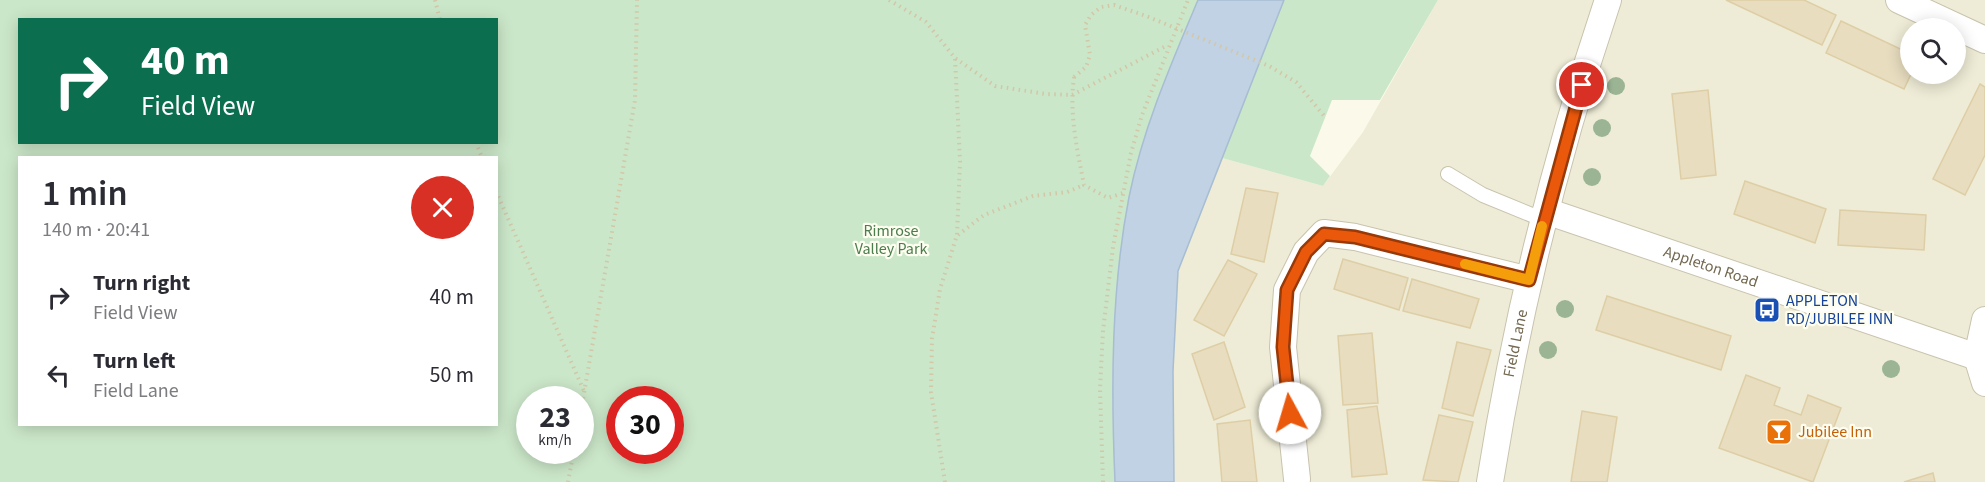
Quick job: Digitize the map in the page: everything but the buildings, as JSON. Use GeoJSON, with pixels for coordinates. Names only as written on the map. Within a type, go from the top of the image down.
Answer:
{"type":"FeatureCollection","features":[{"type":"Feature","properties":{"kind":"street","name":"Field Lane"},"geometry":{"type":"LineString","coordinates":[[1490,482],[1506,384],[1529,280],[1593,42],[1608,0]]}},
{"type":"Feature","properties":{"kind":"street"},"geometry":{"type":"LineString","coordinates":[[1899,0],[1985,40]]}},
{"type":"Feature","properties":{"kind":"street","name":"Appleton Road"},"geometry":{"type":"LineString","coordinates":[[1545,215],[1977,357]]}},
{"type":"Feature","properties":{"kind":"street"},"geometry":{"type":"LineString","coordinates":[[1297,479],[1283,347],[1287,290],[1306,252],[1324,234],[1355,237],[1529,280]]}},
{"type":"Feature","properties":{"kind":"street"},"geometry":{"type":"LineString","coordinates":[[1985,320],[1977,357],[1985,383]]}},
{"type":"Feature","properties":{"kind":"lane"},"geometry":{"type":"LineString","coordinates":[[1448,174],[1483,195],[1545,215]]}},
{"type":"Feature","properties":{"kind":"path"},"geometry":{"type":"LineString","coordinates":[[435,0],[440,18]]}},
{"type":"Feature","properties":{"kind":"path"},"geometry":{"type":"LineString","coordinates":[[586,386],[635,100],[637,0]]}},
{"type":"Feature","properties":{"kind":"path"},"geometry":{"type":"LineString","coordinates":[[889,0],[926,22],[956,58],[995,86],[1046,94],[1072,95],[1169,45]]}},
{"type":"Feature","properties":{"kind":"path"},"geometry":{"type":"LineString","coordinates":[[1104,482],[1100,389],[1103,331],[1113,247],[1131,153],[1142,115],[1188,0]]}},
{"type":"Feature","properties":{"kind":"path"},"geometry":{"type":"LineString","coordinates":[[1084,185],[1072,119],[1072,95],[1074,77],[1086,66],[1090,55],[1085,25],[1091,15],[1101,7],[1114,6],[1146,16],[1269,66],[1296,82],[1325,117]]}},
{"type":"Feature","properties":{"kind":"path"},"geometry":{"type":"LineString","coordinates":[[945,482],[931,392],[932,339],[940,289],[957,236],[960,161],[956,58]]}},
{"type":"Feature","properties":{"kind":"path"},"geometry":{"type":"LineString","coordinates":[[957,236],[984,215],[1033,196],[1067,192],[1084,185]]}},
{"type":"Feature","properties":{"kind":"path"},"geometry":{"type":"LineString","coordinates":[[1084,185],[1108,198],[1124,193]]}},
{"type":"Feature","properties":{"kind":"path"},"geometry":{"type":"LineString","coordinates":[[498,196],[581,386]]}},
{"type":"Feature","properties":{"kind":"path"},"geometry":{"type":"LineString","coordinates":[[568,482],[571,464]]}},
{"type":"Feature","properties":{"kind":"shaded area"},"geometry":{"type":"Polygon","coordinates":[[[1438,0],[1985,0],[1985,482],[1174,482],[1173,371],[1178,271],[1222,158],[1323,186],[1363,132],[1438,0]]]}},
{"type":"Feature","properties":{"kind":"green space","name":"Rimrose Valley Park"},"geometry":{"type":"Polygon","coordinates":[[[0,0],[1246,0],[1186,106],[1144,482],[0,482],[0,0]]]}},
{"type":"Feature","properties":{"kind":"green space"},"geometry":{"type":"Polygon","coordinates":[[[1284,0],[1438,0],[1380,100],[1332,100],[1310,156],[1330,176],[1323,186],[1222,158],[1284,0]]]}},
{"type":"Feature","properties":{"kind":"water"},"geometry":{"type":"Polygon","coordinates":[[[1198,0],[1284,0],[1178,271],[1173,371],[1174,482],[1115,482],[1114,339],[1119,268],[1129,197],[1150,121],[1198,0]]]}},
{"type":"Feature","properties":{"kind":"slow traffic"},"geometry":{"type":"LineString","coordinates":[[1465,264],[1529,280],[1542,226]]}},
{"type":"Feature","properties":{"kind":"place","name":"APPLETON RD/JUBILEE INN"},"geometry":{"type":"Point","coordinates":[1767,310]}},
{"type":"Feature","properties":{"kind":"place","name":"Jubilee Inn"},"geometry":{"type":"Point","coordinates":[1779,432]}},
{"type":"Feature","properties":{"kind":"route"},"geometry":{"type":"LineString","coordinates":[[1290,413],[1283,347],[1287,290],[1306,252],[1324,234],[1355,237],[1529,280],[1582,85]]}}]}
